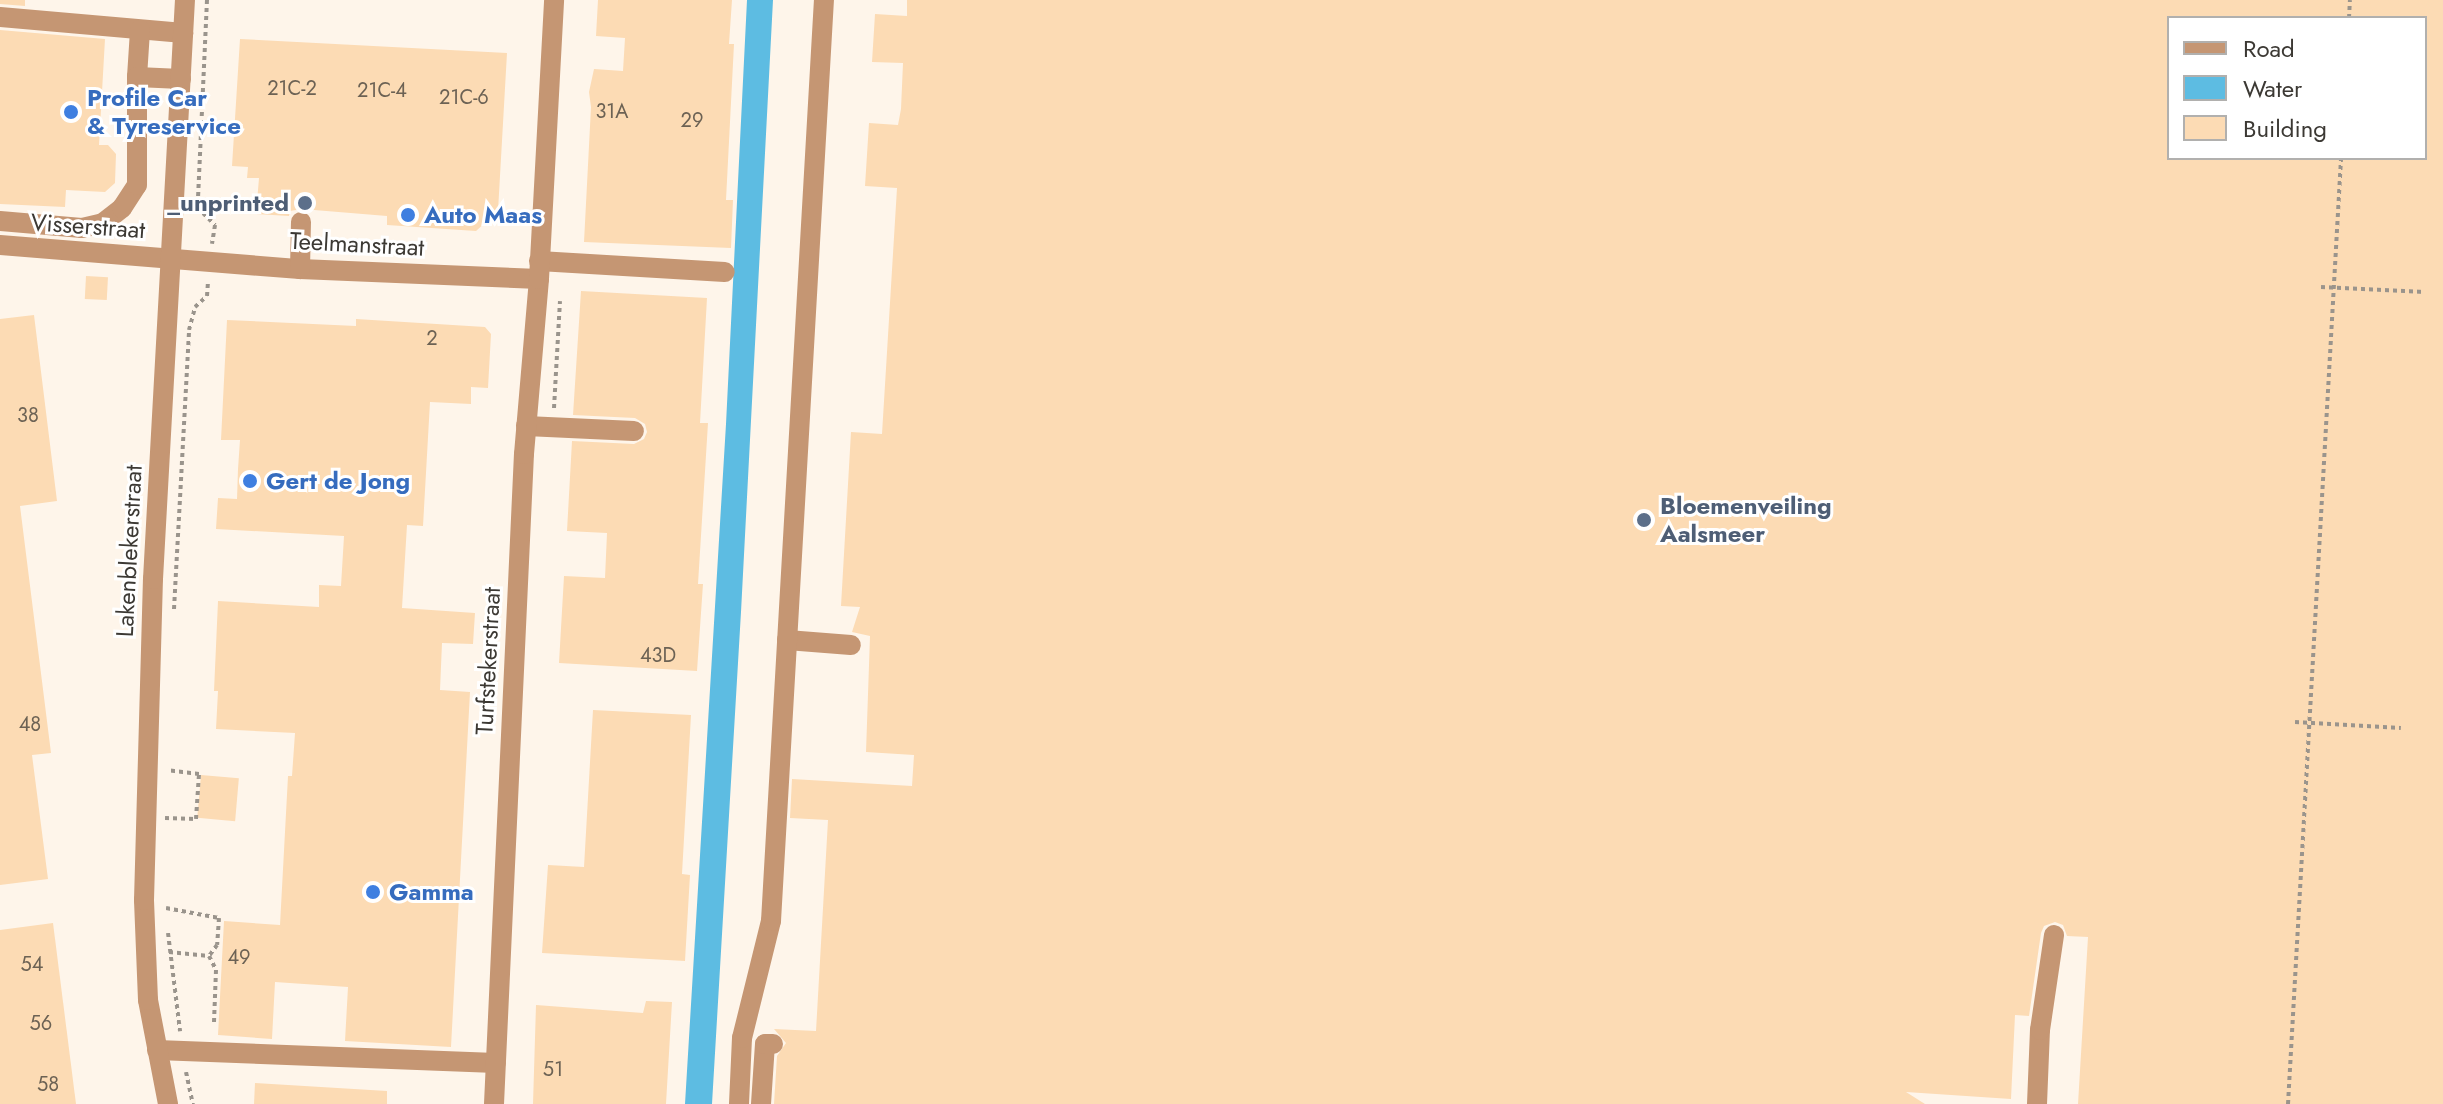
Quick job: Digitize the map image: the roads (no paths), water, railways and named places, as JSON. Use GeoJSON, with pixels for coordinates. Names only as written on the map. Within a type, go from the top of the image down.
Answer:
{"type":"FeatureCollection","features":[{"type":"Feature","properties":{"kind":"street","name":"Lakenblekerstraat"},"geometry":{"type":"LineString","coordinates":[[168,1104],[148,1000],[144,900],[153,564],[185,0]]}},
{"type":"Feature","properties":{"kind":"street","name":"Turfstekerstraat"},"geometry":{"type":"LineString","coordinates":[[494,1104],[526,426],[539,270],[554,0]]}},
{"type":"Feature","properties":{"kind":"street"},"geometry":{"type":"LineString","coordinates":[[739,1104],[742,1038],[771,921],[824,0]]}},
{"type":"Feature","properties":{"kind":"street"},"geometry":{"type":"LineString","coordinates":[[0,17],[183,33]]}},
{"type":"Feature","properties":{"kind":"street"},"geometry":{"type":"LineString","coordinates":[[0,221],[82,228],[103,223],[122,208],[137,185],[140,30]]}},
{"type":"Feature","properties":{"kind":"street"},"geometry":{"type":"LineString","coordinates":[[137,77],[181,79]]}},
{"type":"Feature","properties":{"kind":"street"},"geometry":{"type":"LineString","coordinates":[[300,269],[301,222]]}},
{"type":"Feature","properties":{"kind":"street"},"geometry":{"type":"LineString","coordinates":[[35,249],[37,224]]}},
{"type":"Feature","properties":{"kind":"street","name":"Visserstraat"},"geometry":{"type":"LineString","coordinates":[[0,245],[172,258]]}},
{"type":"Feature","properties":{"kind":"street","name":"Teelmanstraat"},"geometry":{"type":"LineString","coordinates":[[172,258],[300,269],[539,270]]}},
{"type":"Feature","properties":{"kind":"street"},"geometry":{"type":"LineString","coordinates":[[539,270],[725,272]]}},
{"type":"Feature","properties":{"kind":"street"},"geometry":{"type":"LineString","coordinates":[[526,426],[634,431]]}},
{"type":"Feature","properties":{"kind":"street"},"geometry":{"type":"LineString","coordinates":[[787,640],[851,645]]}},
{"type":"Feature","properties":{"kind":"street"},"geometry":{"type":"LineString","coordinates":[[2037,1104],[2040,1030],[2054,935]]}},
{"type":"Feature","properties":{"kind":"street"},"geometry":{"type":"LineString","coordinates":[[761,1104],[765,1044],[773,1044]]}},
{"type":"Feature","properties":{"kind":"street"},"geometry":{"type":"LineString","coordinates":[[157,1050],[496,1063]]}},
{"type":"Feature","properties":{"kind":"water"},"geometry":{"type":"Polygon","coordinates":[[[747,0],[773,0],[741,612],[712,1104],[685,1104],[726,424],[747,0]]]}},
{"type":"Feature","properties":{"kind":"place","name":"Profile Car & Tyreservice"},"geometry":{"type":"Point","coordinates":[71,112]}},
{"type":"Feature","properties":{"kind":"place","name":"_unprinted"},"geometry":{"type":"Point","coordinates":[305,203]}},
{"type":"Feature","properties":{"kind":"place","name":"Auto Maas"},"geometry":{"type":"Point","coordinates":[408,215]}},
{"type":"Feature","properties":{"kind":"place","name":"Gert de Jong"},"geometry":{"type":"Point","coordinates":[250,481]}},
{"type":"Feature","properties":{"kind":"place","name":"Bloemenveiling Aalsmeer"},"geometry":{"type":"Point","coordinates":[1644,520]}},
{"type":"Feature","properties":{"kind":"place","name":"Gamma"},"geometry":{"type":"Point","coordinates":[373,892]}}]}
